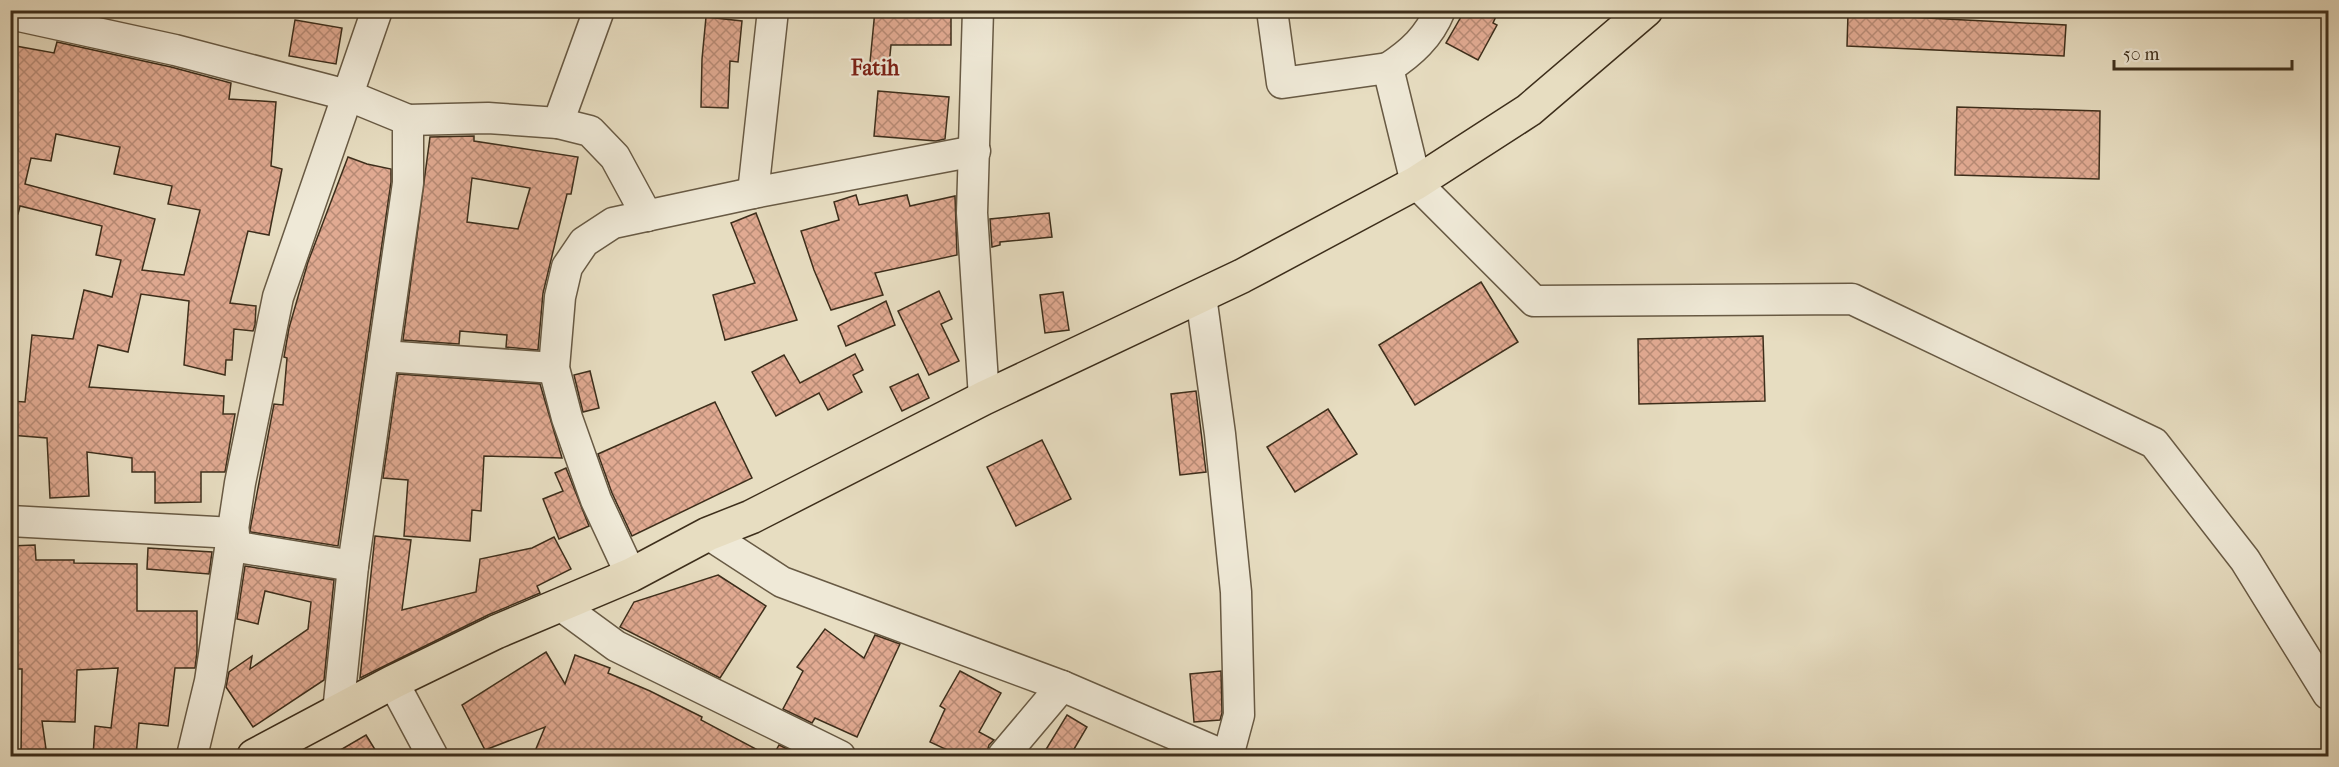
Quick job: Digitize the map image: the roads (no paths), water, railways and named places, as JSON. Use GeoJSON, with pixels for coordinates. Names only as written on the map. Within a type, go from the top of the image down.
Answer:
{"type":"FeatureCollection","features":[{"type":"Feature","properties":{"kind":"main road"},"geometry":{"type":"LineString","coordinates":[[254,756],[393,682],[496,632],[631,574],[708,534],[751,518],[984,398],[1242,276],[1416,183],[1529,110],[1646,10]]}},
{"type":"Feature","properties":{"kind":"street"},"geometry":{"type":"LineString","coordinates":[[192,756],[210,681],[240,483],[278,297],[377,10]]}},
{"type":"Feature","properties":{"kind":"street"},"geometry":{"type":"LineString","coordinates":[[558,123],[599,10]]}},
{"type":"Feature","properties":{"kind":"street"},"geometry":{"type":"LineString","coordinates":[[753,193],[773,10]]}},
{"type":"Feature","properties":{"kind":"street"},"geometry":{"type":"LineString","coordinates":[[978,10],[972,213],[984,398]]}},
{"type":"Feature","properties":{"kind":"street"},"geometry":{"type":"LineString","coordinates":[[1272,10],[1282,83],[1388,68],[1421,42],[1440,10]]}},
{"type":"Feature","properties":{"kind":"street"},"geometry":{"type":"LineString","coordinates":[[10,14],[175,50],[347,95],[408,120],[488,118],[558,123],[590,131],[615,157],[648,216]]}},
{"type":"Feature","properties":{"kind":"street"},"geometry":{"type":"LineString","coordinates":[[1388,68],[1416,183],[1534,301],[1852,299],[2154,443],[2245,560],[2328,694]]}},
{"type":"Feature","properties":{"kind":"street"},"geometry":{"type":"LineString","coordinates":[[338,712],[353,566],[408,183],[408,120]]}},
{"type":"Feature","properties":{"kind":"street"},"geometry":{"type":"LineString","coordinates":[[631,574],[597,500],[567,418],[554,368],[560,297],[567,267],[584,242],[613,223],[753,193],[975,151]]}},
{"type":"Feature","properties":{"kind":"street"},"geometry":{"type":"LineString","coordinates":[[708,534],[782,582],[1062,686],[1227,756],[1239,715],[1236,592],[1220,434],[1201,296]]}},
{"type":"Feature","properties":{"kind":"street"},"geometry":{"type":"LineString","coordinates":[[383,356],[554,368]]}},
{"type":"Feature","properties":{"kind":"street"},"geometry":{"type":"LineString","coordinates":[[10,521],[233,539],[353,566]]}},
{"type":"Feature","properties":{"kind":"street"},"geometry":{"type":"LineString","coordinates":[[560,605],[616,646],[840,756]]}},
{"type":"Feature","properties":{"kind":"street"},"geometry":{"type":"LineString","coordinates":[[393,682],[432,756]]}},
{"type":"Feature","properties":{"kind":"street"},"geometry":{"type":"LineString","coordinates":[[1003,756],[1062,686]]}},
{"type":"Feature","properties":{"kind":"district","name":"Fatih"},"geometry":{"type":"Point","coordinates":[875,68]}}]}
